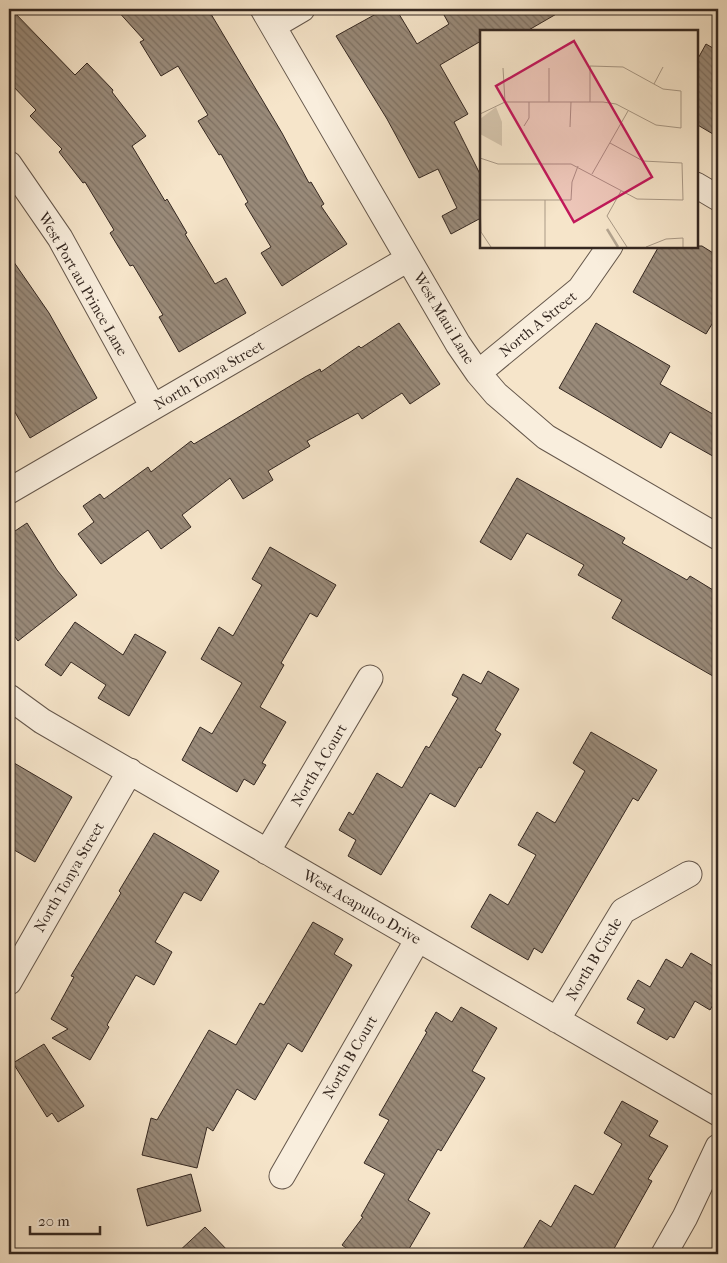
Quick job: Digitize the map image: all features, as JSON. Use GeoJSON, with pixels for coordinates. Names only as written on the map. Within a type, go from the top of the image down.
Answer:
{"type":"FeatureCollection","features":[{"type":"Feature","properties":{"kind":"street"},"geometry":{"type":"LineString","coordinates":[[268,17],[302,9]]}},
{"type":"Feature","properties":{"kind":"street","name":"West Maui Lane"},"geometry":{"type":"LineString","coordinates":[[268,17],[458,344],[478,373],[496,394],[546,437],[718,537]]}},
{"type":"Feature","properties":{"kind":"street","name":"West Port au Prince Lane"},"geometry":{"type":"LineString","coordinates":[[9,164],[60,238],[154,407]]}},
{"type":"Feature","properties":{"kind":"street"},"geometry":{"type":"LineString","coordinates":[[697,186],[718,198]]}},
{"type":"Feature","properties":{"kind":"street","name":"North A Street"},"geometry":{"type":"LineString","coordinates":[[478,373],[580,289],[609,248]]}},
{"type":"Feature","properties":{"kind":"street","name":"North Tonya Street"},"geometry":{"type":"LineString","coordinates":[[9,491],[408,259]]}},
{"type":"Feature","properties":{"kind":"street","name":"North A Court"},"geometry":{"type":"LineString","coordinates":[[267,852],[370,678]]}},
{"type":"Feature","properties":{"kind":"street","name":"West Acapulco Drive"},"geometry":{"type":"LineString","coordinates":[[9,697],[42,721],[718,1113]]}},
{"type":"Feature","properties":{"kind":"street","name":"North Tonya Street"},"geometry":{"type":"LineString","coordinates":[[9,982],[130,771]]}},
{"type":"Feature","properties":{"kind":"street","name":"North B Circle"},"geometry":{"type":"LineString","coordinates":[[557,1020],[623,911],[689,874]]}},
{"type":"Feature","properties":{"kind":"street","name":"North B Court"},"geometry":{"type":"LineString","coordinates":[[282,1176],[418,939]]}},
{"type":"Feature","properties":{"kind":"street"},"geometry":{"type":"LineString","coordinates":[[664,1254],[685,1217],[718,1146]]}},
{"type":"Feature","properties":{"kind":"building"},"geometry":{"type":"Polygon","coordinates":[[[9,9],[75,75],[87,63],[113,90],[112,92],[146,136],[132,146],[165,201],[167,199],[187,233],[185,234],[215,284],[226,278],[246,313],[179,352],[159,317],[163,315],[133,265],[130,266],[110,233],[114,230],[85,182],[83,183],[59,152],[62,149],[30,116],[36,110],[9,82],[9,9]]]}},
{"type":"Feature","properties":{"kind":"building"},"geometry":{"type":"Polygon","coordinates":[[[116,9],[208,9],[282,133],[309,183],[311,182],[324,204],[321,206],[347,244],[282,286],[261,253],[271,247],[245,204],[248,202],[221,154],[219,155],[198,121],[208,115],[178,66],[161,76],[140,42],[144,40],[116,9]]]}},
{"type":"Feature","properties":{"kind":"building"},"geometry":{"type":"Polygon","coordinates":[[[385,9],[396,9],[417,44],[449,24],[444,15],[455,9],[565,9],[529,30],[480,30],[480,42],[440,65],[468,114],[454,122],[480,174],[480,219],[451,234],[442,216],[457,208],[438,169],[419,178],[387,119],[336,36],[385,9]]]}},
{"type":"Feature","properties":{"kind":"building"},"geometry":{"type":"Polygon","coordinates":[[[706,44],[718,51],[718,137],[697,125],[697,60],[706,44]]]}},
{"type":"Feature","properties":{"kind":"building"},"geometry":{"type":"Polygon","coordinates":[[[697,246],[702,246],[718,256],[718,314],[706,334],[633,292],[658,248],[697,248],[697,246]]]}},
{"type":"Feature","properties":{"kind":"building"},"geometry":{"type":"Polygon","coordinates":[[[9,255],[49,313],[97,398],[30,438],[9,402],[9,255]]]}},
{"type":"Feature","properties":{"kind":"building"},"geometry":{"type":"Polygon","coordinates":[[[399,323],[440,384],[410,404],[402,393],[362,419],[358,413],[307,441],[310,446],[268,471],[273,480],[243,499],[230,478],[182,515],[191,527],[161,549],[148,530],[101,564],[78,534],[94,522],[83,506],[100,494],[104,499],[148,467],[151,472],[191,441],[194,444],[305,377],[320,369],[321,372],[359,346],[361,348],[399,323]]]}},
{"type":"Feature","properties":{"kind":"building"},"geometry":{"type":"Polygon","coordinates":[[[596,323],[670,366],[660,384],[718,417],[718,459],[670,432],[661,448],[559,388],[596,323]]]}},
{"type":"Feature","properties":{"kind":"building"},"geometry":{"type":"Polygon","coordinates":[[[517,478],[625,538],[622,543],[687,580],[690,576],[718,593],[718,679],[612,618],[622,600],[578,575],[584,565],[527,533],[511,560],[480,542],[517,478]]]}},
{"type":"Feature","properties":{"kind":"building"},"geometry":{"type":"Polygon","coordinates":[[[27,523],[57,570],[77,595],[18,641],[9,629],[9,535],[27,523]]]}},
{"type":"Feature","properties":{"kind":"building"},"geometry":{"type":"Polygon","coordinates":[[[270,547],[336,585],[317,617],[310,613],[281,663],[284,665],[260,707],[286,722],[262,763],[266,765],[254,785],[244,779],[237,792],[182,760],[200,727],[212,734],[242,683],[201,659],[219,627],[233,636],[262,585],[252,579],[270,547]]]}},
{"type":"Feature","properties":{"kind":"building"},"geometry":{"type":"Polygon","coordinates":[[[75,622],[123,655],[135,634],[166,652],[129,716],[98,698],[106,685],[71,662],[61,676],[45,665],[75,622]]]}},
{"type":"Feature","properties":{"kind":"building"},"geometry":{"type":"Polygon","coordinates":[[[488,671],[519,689],[495,730],[501,734],[455,807],[430,793],[381,875],[348,856],[356,840],[339,830],[349,812],[353,815],[377,773],[402,788],[426,746],[429,748],[458,698],[452,695],[463,674],[481,684],[488,671]]]}},
{"type":"Feature","properties":{"kind":"building"},"geometry":{"type":"Polygon","coordinates":[[[591,732],[657,770],[638,801],[633,798],[542,953],[534,948],[528,960],[471,927],[490,894],[508,905],[536,855],[518,845],[537,812],[555,823],[585,771],[573,763],[591,732]]]}},
{"type":"Feature","properties":{"kind":"building"},"geometry":{"type":"Polygon","coordinates":[[[9,760],[72,797],[35,862],[9,847],[9,760]]]}},
{"type":"Feature","properties":{"kind":"building"},"geometry":{"type":"Polygon","coordinates":[[[154,833],[219,871],[201,901],[184,892],[155,942],[172,952],[154,985],[136,975],[107,1025],[109,1027],[90,1060],[52,1038],[68,1029],[51,1019],[74,977],[71,976],[121,893],[119,891],[154,833]]]}},
{"type":"Feature","properties":{"kind":"building"},"geometry":{"type":"Polygon","coordinates":[[[313,922],[343,939],[334,954],[352,965],[302,1052],[288,1043],[255,1100],[237,1089],[213,1131],[207,1127],[197,1168],[142,1155],[151,1118],[157,1120],[209,1030],[236,1045],[260,1003],[264,1005],[313,922]]]}},
{"type":"Feature","properties":{"kind":"building"},"geometry":{"type":"Polygon","coordinates":[[[691,953],[718,969],[718,996],[710,1010],[695,1001],[674,1038],[670,1036],[667,1040],[637,1023],[645,1009],[627,999],[638,980],[650,987],[666,959],[682,968],[691,953]]]}},
{"type":"Feature","properties":{"kind":"building"},"geometry":{"type":"Polygon","coordinates":[[[461,1007],[497,1028],[472,1071],[485,1078],[441,1151],[438,1149],[408,1200],[430,1213],[406,1254],[354,1254],[342,1245],[363,1217],[361,1216],[385,1174],[364,1163],[389,1120],[379,1115],[427,1032],[425,1031],[436,1012],[452,1022],[461,1007]]]}},
{"type":"Feature","properties":{"kind":"building"},"geometry":{"type":"Polygon","coordinates":[[[44,1044],[84,1106],[58,1122],[52,1113],[47,1117],[13,1063],[44,1044]]]}},
{"type":"Feature","properties":{"kind":"building"},"geometry":{"type":"Polygon","coordinates":[[[622,1101],[658,1121],[649,1136],[668,1146],[648,1179],[652,1181],[611,1254],[520,1254],[540,1220],[551,1227],[575,1185],[593,1195],[622,1144],[604,1133],[622,1101]]]}},
{"type":"Feature","properties":{"kind":"building"},"geometry":{"type":"Polygon","coordinates":[[[191,1174],[201,1211],[147,1226],[137,1189],[191,1174]]]}},
{"type":"Feature","properties":{"kind":"building"},"geometry":{"type":"Polygon","coordinates":[[[205,1227],[231,1254],[176,1254],[205,1227]]]}}]}
